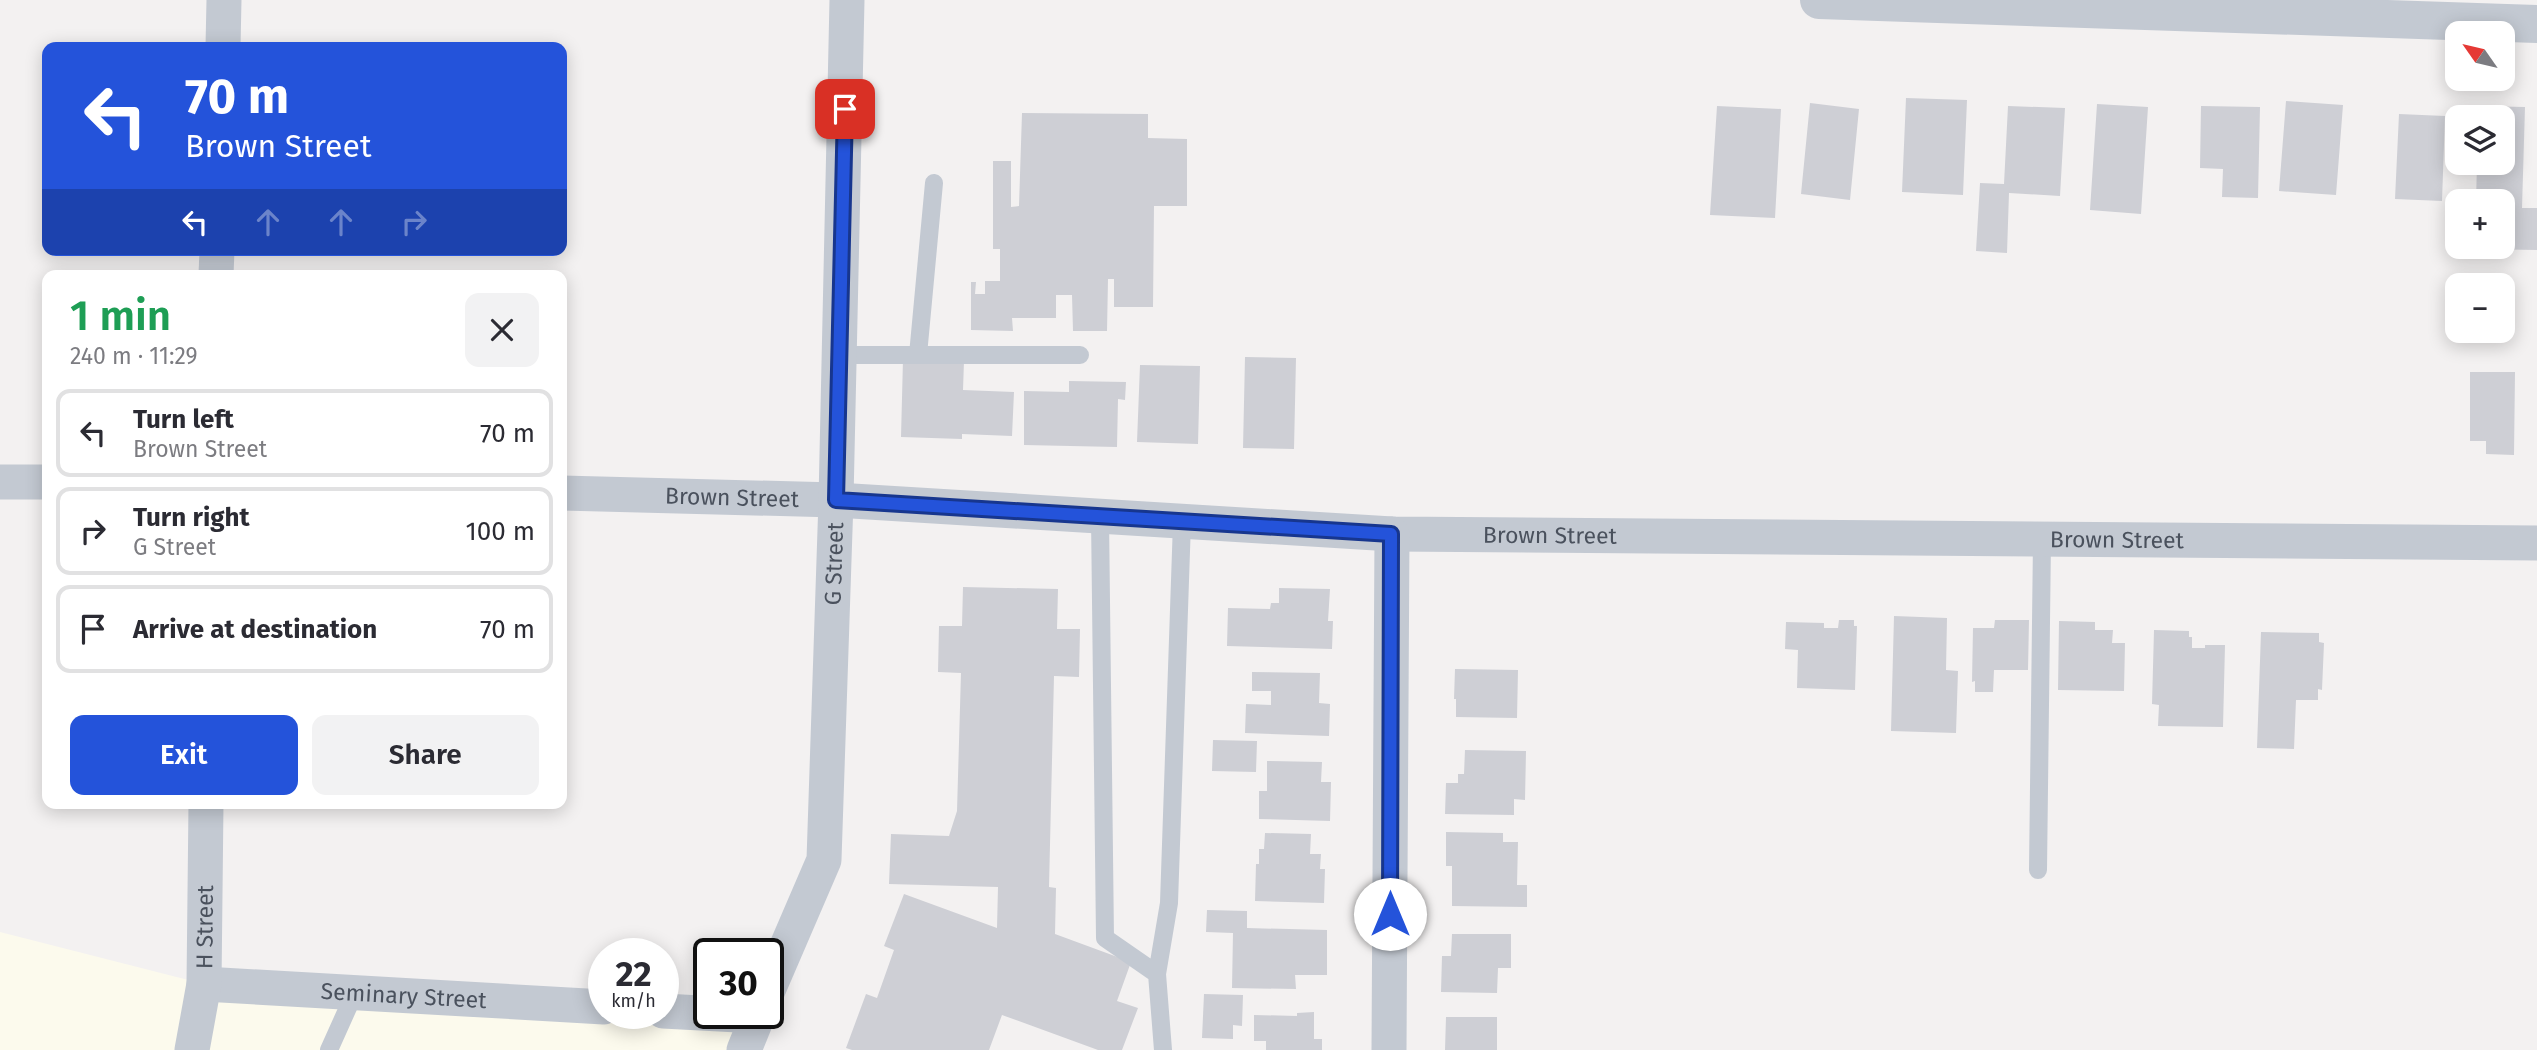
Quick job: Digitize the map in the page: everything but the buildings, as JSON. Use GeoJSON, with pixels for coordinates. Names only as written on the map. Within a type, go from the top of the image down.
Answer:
{"type":"FeatureCollection","features":[{"type":"Feature","properties":{"kind":"street"},"geometry":{"type":"LineString","coordinates":[[223,42],[224,0]]}},
{"type":"Feature","properties":{"kind":"street","name":"G Street"},"geometry":{"type":"LineString","coordinates":[[784,953],[824,860],[836,500],[847,0]]}},
{"type":"Feature","properties":{"kind":"street"},"geometry":{"type":"LineString","coordinates":[[1819,0],[2537,24]]}},
{"type":"Feature","properties":{"kind":"street"},"geometry":{"type":"LineString","coordinates":[[0,482],[42,482]]}},
{"type":"Feature","properties":{"kind":"street","name":"Brown Street"},"geometry":{"type":"LineString","coordinates":[[567,492],[836,500],[1391,534],[2537,543]]}},
{"type":"Feature","properties":{"kind":"street"},"geometry":{"type":"LineString","coordinates":[[1389,1050],[1391,534]]}},
{"type":"Feature","properties":{"kind":"street","name":"H Street"},"geometry":{"type":"LineString","coordinates":[[192,1050],[204,984],[206,809]]}},
{"type":"Feature","properties":{"kind":"street","name":"Seminary Street"},"geometry":{"type":"LineString","coordinates":[[204,984],[588,1006]]}},
{"type":"Feature","properties":{"kind":"street","name":"G Street"},"geometry":{"type":"LineString","coordinates":[[744,1050],[752,1029]]}},
{"type":"Feature","properties":{"kind":"lane"},"geometry":{"type":"LineString","coordinates":[[918,355],[934,183]]}},
{"type":"Feature","properties":{"kind":"lane"},"geometry":{"type":"LineString","coordinates":[[839,355],[1080,355]]}},
{"type":"Feature","properties":{"kind":"lane"},"geometry":{"type":"LineString","coordinates":[[1100,517],[1105,938],[1157,974]]}},
{"type":"Feature","properties":{"kind":"lane"},"geometry":{"type":"LineString","coordinates":[[1163,1050],[1157,974],[1169,903],[1182,522]]}},
{"type":"Feature","properties":{"kind":"lane"},"geometry":{"type":"LineString","coordinates":[[2038,870],[2042,540]]}},
{"type":"Feature","properties":{"kind":"lane"},"geometry":{"type":"LineString","coordinates":[[330,1050],[355,992]]}},
{"type":"Feature","properties":{"kind":"shaded area"},"geometry":{"type":"Polygon","coordinates":[[[0,932],[204,984],[588,1012],[588,1029],[679,1029],[679,1014],[693,1015],[693,1029],[752,1029],[744,1050],[0,1050],[0,932]]]}},
{"type":"Feature","properties":{"kind":"route"},"geometry":{"type":"LineString","coordinates":[[845,109],[836,500],[1391,534],[1390,914]]}}]}
